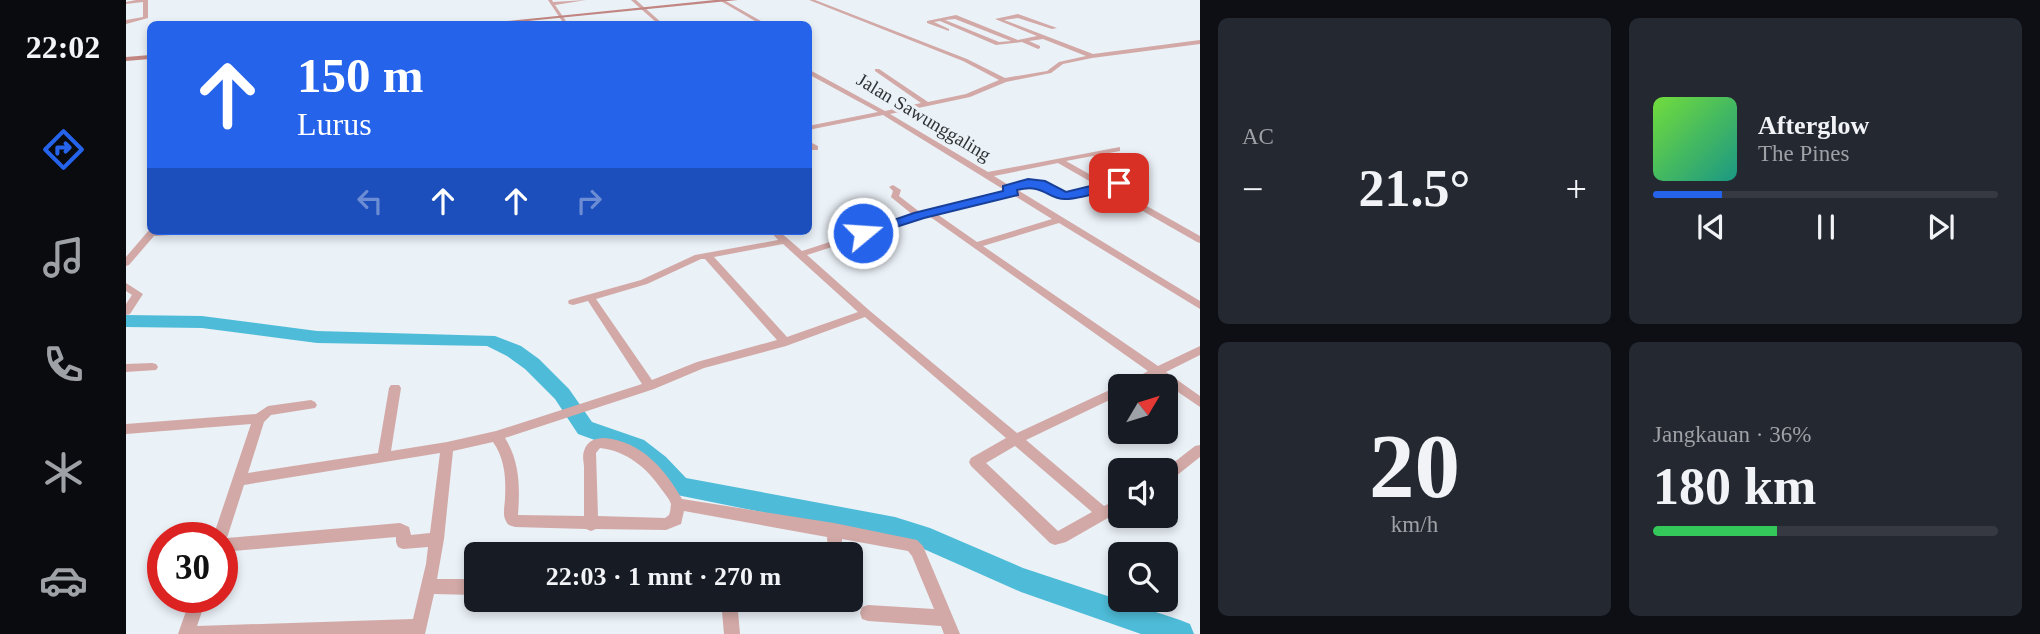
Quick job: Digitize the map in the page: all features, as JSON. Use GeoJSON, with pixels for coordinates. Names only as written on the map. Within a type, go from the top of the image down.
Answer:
{"type":"FeatureCollection","features":[{"type":"Feature","properties":{"kind":"main road"},"geometry":{"type":"LineString","coordinates":[[516,21],[735,0]]}},
{"type":"Feature","properties":{"kind":"main road"},"geometry":{"type":"LineString","coordinates":[[126,59],[147,57]]}},
{"type":"Feature","properties":{"kind":"street"},"geometry":{"type":"LineString","coordinates":[[126,3],[146,0],[145,18],[126,22]]}},
{"type":"Feature","properties":{"kind":"street"},"geometry":{"type":"LineString","coordinates":[[564,21],[551,2],[582,0]]}},
{"type":"Feature","properties":{"kind":"street"},"geometry":{"type":"LineString","coordinates":[[633,0],[657,21]]}},
{"type":"Feature","properties":{"kind":"street"},"geometry":{"type":"LineString","coordinates":[[811,0],[965,60],[1004,80]]}},
{"type":"Feature","properties":{"kind":"street"},"geometry":{"type":"LineString","coordinates":[[722,1],[758,21]]}},
{"type":"Feature","properties":{"kind":"street"},"geometry":{"type":"LineString","coordinates":[[1054,28],[1018,16],[998,19],[1092,56]]}},
{"type":"Feature","properties":{"kind":"street"},"geometry":{"type":"LineString","coordinates":[[973,34],[958,35],[929,22],[956,17],[1038,47]]}},
{"type":"Feature","properties":{"kind":"street"},"geometry":{"type":"LineString","coordinates":[[939,20],[998,44],[1046,37]]}},
{"type":"Feature","properties":{"kind":"street"},"geometry":{"type":"LineString","coordinates":[[812,127],[976,94],[1004,80],[1049,72],[1061,63],[1092,56],[1200,42]]}},
{"type":"Feature","properties":{"kind":"street"},"geometry":{"type":"LineString","coordinates":[[877,70],[928,105]]}},
{"type":"Feature","properties":{"kind":"street","name":"Jalan Sawunggaling"},"geometry":{"type":"LineString","coordinates":[[812,73],[924,136],[1200,306]]}},
{"type":"Feature","properties":{"kind":"street"},"geometry":{"type":"LineString","coordinates":[[986,175],[1117,149]]}},
{"type":"Feature","properties":{"kind":"street"},"geometry":{"type":"LineString","coordinates":[[1058,160],[1200,240]]}},
{"type":"Feature","properties":{"kind":"street"},"geometry":{"type":"LineString","coordinates":[[801,254],[884,226],[1034,183],[1065,196],[1139,179]]}},
{"type":"Feature","properties":{"kind":"street"},"geometry":{"type":"LineString","coordinates":[[893,187],[897,190],[895,197],[975,245],[1200,402]]}},
{"type":"Feature","properties":{"kind":"street"},"geometry":{"type":"LineString","coordinates":[[865,212],[884,226]]}},
{"type":"Feature","properties":{"kind":"street"},"geometry":{"type":"LineString","coordinates":[[975,245],[1059,220]]}},
{"type":"Feature","properties":{"kind":"street"},"geometry":{"type":"LineString","coordinates":[[126,262],[151,235]]}},
{"type":"Feature","properties":{"kind":"street"},"geometry":{"type":"LineString","coordinates":[[778,235],[866,313],[1104,514]]}},
{"type":"Feature","properties":{"kind":"street"},"geometry":{"type":"LineString","coordinates":[[573,302],[645,282],[707,255],[785,241]]}},
{"type":"Feature","properties":{"kind":"street"},"geometry":{"type":"LineString","coordinates":[[707,255],[785,342]]}},
{"type":"Feature","properties":{"kind":"street"},"geometry":{"type":"LineString","coordinates":[[126,286],[138,294],[126,312]]}},
{"type":"Feature","properties":{"kind":"street"},"geometry":{"type":"LineString","coordinates":[[590,297],[650,386]]}},
{"type":"Feature","properties":{"kind":"street"},"geometry":{"type":"LineString","coordinates":[[241,480],[447,447],[496,436],[650,386],[701,365],[785,342],[866,313]]}},
{"type":"Feature","properties":{"kind":"street"},"geometry":{"type":"LineString","coordinates":[[1156,374],[1200,350]]}},
{"type":"Feature","properties":{"kind":"street"},"geometry":{"type":"LineString","coordinates":[[126,369],[152,367]]}},
{"type":"Feature","properties":{"kind":"street"},"geometry":{"type":"LineString","coordinates":[[384,455],[396,388]]}},
{"type":"Feature","properties":{"kind":"street"},"geometry":{"type":"LineString","coordinates":[[1108,396],[1016,439],[976,462],[1049,535],[1061,537],[1108,512]]}},
{"type":"Feature","properties":{"kind":"street"},"geometry":{"type":"LineString","coordinates":[[226,522],[259,419],[268,411],[311,405]]}},
{"type":"Feature","properties":{"kind":"street"},"geometry":{"type":"LineString","coordinates":[[126,429],[259,419]]}},
{"type":"Feature","properties":{"kind":"street"},"geometry":{"type":"LineString","coordinates":[[496,436],[511,467],[514,487],[513,520],[591,524],[670,524],[678,516],[678,504],[664,480],[647,461],[621,448],[597,443],[590,452],[591,524]]}},
{"type":"Feature","properties":{"kind":"street"},"geometry":{"type":"LineString","coordinates":[[194,634],[418,631],[437,539],[447,447]]}},
{"type":"Feature","properties":{"kind":"street"},"geometry":{"type":"LineString","coordinates":[[1178,467],[1200,450]]}},
{"type":"Feature","properties":{"kind":"street"},"geometry":{"type":"LineString","coordinates":[[678,504],[914,546],[952,634]]}},
{"type":"Feature","properties":{"kind":"street"},"geometry":{"type":"LineString","coordinates":[[238,544],[400,530],[404,532],[403,542],[437,539]]}},
{"type":"Feature","properties":{"kind":"street"},"geometry":{"type":"LineString","coordinates":[[835,530],[835,542]]}},
{"type":"Feature","properties":{"kind":"street"},"geometry":{"type":"LineString","coordinates":[[429,586],[464,587]]}},
{"type":"Feature","properties":{"kind":"street"},"geometry":{"type":"LineString","coordinates":[[730,612],[732,634]]}},
{"type":"Feature","properties":{"kind":"street"},"geometry":{"type":"LineString","coordinates":[[186,634],[193,613]]}},
{"type":"Feature","properties":{"kind":"street"},"geometry":{"type":"LineString","coordinates":[[868,613],[945,618]]}},
{"type":"Feature","properties":{"kind":"waterway"},"geometry":{"type":"LineString","coordinates":[[126,321],[202,322],[317,337],[489,340],[514,351],[532,364],[562,394],[585,428],[636,446],[658,463],[680,487],[895,528],[921,536],[1021,580],[1180,634]]}},
{"type":"Feature","properties":{"kind":"route"},"geometry":{"type":"LineString","coordinates":[[863,233],[1013,192],[1007,188],[1028,183],[1041,184],[1065,196],[1119,183]]}}]}
